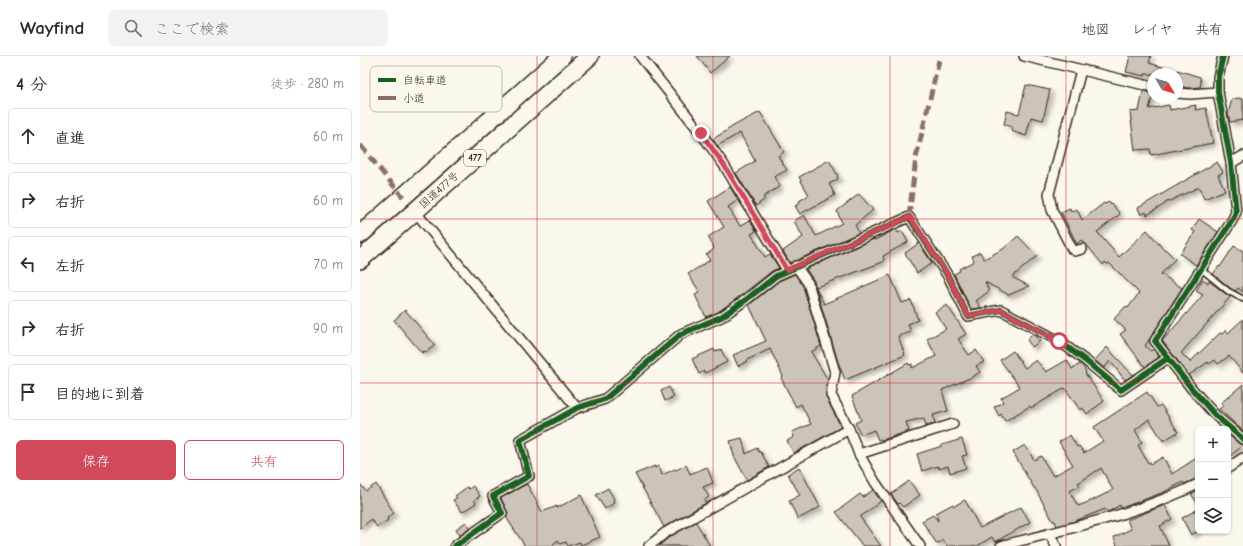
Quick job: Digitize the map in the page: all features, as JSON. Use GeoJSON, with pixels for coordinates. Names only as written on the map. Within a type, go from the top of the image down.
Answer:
{"type":"FeatureCollection","features":[{"type":"Feature","properties":{"kind":"highway","name":"国道477号"},"geometry":{"type":"LineString","coordinates":[[502,109],[562,56]]}},
{"type":"Feature","properties":{"kind":"highway","name":"国道477号"},"geometry":{"type":"LineString","coordinates":[[360,260],[590,56]]}},
{"type":"Feature","properties":{"kind":"highway","name":"国道477号"},"geometry":{"type":"LineString","coordinates":[[360,236],[499,112]]}},
{"type":"Feature","properties":{"kind":"street"},"geometry":{"type":"LineString","coordinates":[[640,56],[701,133],[724,165],[792,268],[808,283],[835,372],[831,395],[849,429],[859,454],[875,482],[920,546]]}},
{"type":"Feature","properties":{"kind":"street"},"geometry":{"type":"LineString","coordinates":[[1024,56],[1147,86]]}},
{"type":"Feature","properties":{"kind":"street"},"geometry":{"type":"LineString","coordinates":[[1223,56],[1218,77],[1218,92],[1240,212],[1233,219],[1155,342],[1192,389],[1216,416],[1243,439]]}},
{"type":"Feature","properties":{"kind":"street"},"geometry":{"type":"LineString","coordinates":[[1081,70],[1049,194],[1052,210],[1072,249],[1076,251],[1082,249]]}},
{"type":"Feature","properties":{"kind":"street"},"geometry":{"type":"LineString","coordinates":[[1183,93],[1218,92]]}},
{"type":"Feature","properties":{"kind":"street"},"geometry":{"type":"LineString","coordinates":[[1231,162],[1243,156]]}},
{"type":"Feature","properties":{"kind":"street"},"geometry":{"type":"LineString","coordinates":[[403,197],[577,408]]}},
{"type":"Feature","properties":{"kind":"street"},"geometry":{"type":"LineString","coordinates":[[455,546],[502,513],[493,496],[529,476],[520,440],[577,408],[605,399],[681,334],[721,317],[776,276],[910,217],[948,276],[968,316],[1001,310],[1059,341],[1121,390],[1168,358]]}},
{"type":"Feature","properties":{"kind":"street"},"geometry":{"type":"LineString","coordinates":[[859,454],[953,424]]}},
{"type":"Feature","properties":{"kind":"street"},"geometry":{"type":"LineString","coordinates":[[649,546],[665,533],[849,429]]}},
{"type":"Feature","properties":{"kind":"street"},"geometry":{"type":"LineString","coordinates":[[1231,466],[1243,458]]}},
{"type":"Feature","properties":{"kind":"street"},"geometry":{"type":"LineString","coordinates":[[1001,546],[1109,519],[1175,496],[1195,486]]}},
{"type":"Feature","properties":{"kind":"street"},"geometry":{"type":"LineString","coordinates":[[1049,533],[1056,546]]}},
{"type":"Feature","properties":{"kind":"lane"},"geometry":{"type":"LineString","coordinates":[[1202,269],[1228,291],[1243,299]]}},
{"type":"Feature","properties":{"kind":"building"},"geometry":{"type":"Polygon","coordinates":[[[697,56],[730,56],[710,73],[697,56]]]}},
{"type":"Feature","properties":{"kind":"building"},"geometry":{"type":"Polygon","coordinates":[[[1130,56],[1151,56],[1149,63],[1166,68],[1147,68],[1147,74],[1145,74],[1145,76],[1126,72],[1130,56]]]}},
{"type":"Feature","properties":{"kind":"building"},"geometry":{"type":"Polygon","coordinates":[[[1183,72],[1200,77],[1200,87],[1183,87],[1183,72]]]}},
{"type":"Feature","properties":{"kind":"building"},"geometry":{"type":"Polygon","coordinates":[[[1026,85],[1050,90],[1043,120],[1031,117],[1026,136],[1011,131],[1012,127],[1004,124],[1007,111],[1019,114],[1026,85]]]}},
{"type":"Feature","properties":{"kind":"building"},"geometry":{"type":"Polygon","coordinates":[[[1143,91],[1147,92],[1147,104],[1150,104],[1149,109],[1169,105],[1170,110],[1196,105],[1195,110],[1206,108],[1213,143],[1151,155],[1150,149],[1135,150],[1130,112],[1139,111],[1143,91]]]}},
{"type":"Feature","properties":{"kind":"building"},"geometry":{"type":"Polygon","coordinates":[[[1232,99],[1243,99],[1243,120],[1230,122],[1228,114],[1232,99]]]}},
{"type":"Feature","properties":{"kind":"building"},"geometry":{"type":"Polygon","coordinates":[[[760,112],[784,152],[778,156],[787,170],[774,177],[780,186],[763,197],[765,199],[756,206],[736,173],[755,161],[740,133],[717,146],[713,139],[760,112]]]}},
{"type":"Feature","properties":{"kind":"building"},"geometry":{"type":"Polygon","coordinates":[[[829,160],[838,176],[838,179],[829,184],[835,195],[800,214],[795,206],[800,203],[799,201],[809,195],[799,177],[829,160]]]}},
{"type":"Feature","properties":{"kind":"building"},"geometry":{"type":"Polygon","coordinates":[[[1217,162],[1223,172],[1218,175],[1225,190],[1204,199],[1199,187],[1165,203],[1147,215],[1146,212],[1141,215],[1138,208],[1217,162]]]}},
{"type":"Feature","properties":{"kind":"building"},"geometry":{"type":"Polygon","coordinates":[[[730,187],[738,200],[728,207],[740,226],[750,220],[756,231],[751,234],[765,257],[770,254],[779,268],[772,271],[718,312],[706,317],[695,295],[700,292],[688,274],[710,260],[706,255],[714,249],[714,247],[708,237],[724,227],[708,201],[730,187]]]}},
{"type":"Feature","properties":{"kind":"building"},"geometry":{"type":"Polygon","coordinates":[[[859,194],[873,210],[855,225],[859,233],[790,263],[783,251],[803,237],[794,221],[804,215],[816,236],[842,223],[837,211],[859,194]]]}},
{"type":"Feature","properties":{"kind":"building"},"geometry":{"type":"Polygon","coordinates":[[[1109,202],[1120,214],[1097,232],[1119,257],[1147,230],[1164,250],[1165,249],[1175,259],[1161,274],[1182,288],[1145,346],[1151,351],[1153,349],[1159,357],[1145,367],[1120,334],[1126,330],[1114,319],[1126,306],[1128,308],[1139,293],[1109,263],[1107,264],[1105,262],[1103,265],[1081,240],[1077,244],[1061,212],[1070,208],[1071,211],[1077,209],[1082,220],[1104,203],[1109,202]]]}},
{"type":"Feature","properties":{"kind":"building"},"geometry":{"type":"Polygon","coordinates":[[[1199,219],[1218,232],[1196,265],[1180,254],[1195,232],[1192,230],[1199,219]]]}},
{"type":"Feature","properties":{"kind":"building"},"geometry":{"type":"Polygon","coordinates":[[[896,229],[898,233],[902,231],[908,242],[883,256],[883,262],[816,287],[824,304],[890,275],[902,303],[911,300],[918,320],[908,324],[911,332],[898,336],[905,355],[845,380],[838,362],[814,281],[806,269],[874,239],[875,240],[896,229]]]}},
{"type":"Feature","properties":{"kind":"building"},"geometry":{"type":"Polygon","coordinates":[[[1018,236],[1037,256],[1012,277],[1029,286],[1009,295],[985,282],[989,291],[976,301],[981,308],[971,309],[954,274],[960,271],[959,269],[974,261],[972,256],[980,252],[984,259],[1003,249],[1018,236]]]}},
{"type":"Feature","properties":{"kind":"building"},"geometry":{"type":"Polygon","coordinates":[[[919,243],[932,263],[917,273],[905,253],[919,243]]]}},
{"type":"Feature","properties":{"kind":"building"},"geometry":{"type":"Polygon","coordinates":[[[1234,246],[1243,251],[1243,292],[1238,288],[1235,291],[1230,288],[1213,274],[1219,266],[1220,267],[1234,246]]]}},
{"type":"Feature","properties":{"kind":"building"},"geometry":{"type":"Polygon","coordinates":[[[795,274],[803,286],[821,346],[811,352],[828,380],[826,397],[841,427],[794,453],[787,441],[794,437],[792,432],[811,424],[801,404],[796,407],[781,378],[783,376],[770,349],[738,366],[733,355],[766,341],[749,305],[779,281],[795,274]]]}},
{"type":"Feature","properties":{"kind":"building"},"geometry":{"type":"Polygon","coordinates":[[[1203,279],[1208,283],[1209,281],[1230,297],[1181,353],[1190,362],[1220,333],[1222,334],[1226,330],[1228,333],[1243,319],[1243,373],[1229,356],[1218,364],[1215,360],[1209,364],[1208,362],[1189,375],[1162,341],[1203,295],[1196,291],[1203,279]]]}},
{"type":"Feature","properties":{"kind":"building"},"geometry":{"type":"Polygon","coordinates":[[[947,305],[966,334],[958,339],[969,355],[976,350],[984,362],[976,366],[980,372],[942,390],[948,411],[933,415],[935,423],[926,426],[924,418],[906,422],[909,431],[882,440],[878,440],[874,430],[861,435],[855,423],[861,420],[852,396],[908,363],[909,365],[912,364],[912,368],[936,356],[927,339],[946,329],[935,312],[947,305]]]}},
{"type":"Feature","properties":{"kind":"building"},"geometry":{"type":"Polygon","coordinates":[[[405,310],[435,345],[426,352],[424,351],[422,353],[394,320],[405,310]]]}},
{"type":"Feature","properties":{"kind":"building"},"geometry":{"type":"Polygon","coordinates":[[[1033,334],[1040,341],[1032,347],[1027,340],[1033,334]]]}},
{"type":"Feature","properties":{"kind":"building"},"geometry":{"type":"Polygon","coordinates":[[[1107,347],[1133,375],[1125,380],[1110,361],[1104,368],[1095,360],[1107,347]]]}},
{"type":"Feature","properties":{"kind":"building"},"geometry":{"type":"Polygon","coordinates":[[[714,349],[715,352],[721,349],[727,362],[705,373],[704,371],[699,374],[692,359],[714,349]]]}},
{"type":"Feature","properties":{"kind":"building"},"geometry":{"type":"Polygon","coordinates":[[[1013,351],[1025,368],[1036,360],[1046,372],[1067,360],[1072,369],[1080,364],[1083,366],[1086,372],[1085,373],[1104,401],[1087,414],[1083,408],[1080,410],[1065,388],[1005,421],[1001,414],[999,416],[994,407],[1003,402],[1001,398],[1020,387],[1000,360],[1013,351]]]}},
{"type":"Feature","properties":{"kind":"building"},"geometry":{"type":"Polygon","coordinates":[[[1243,384],[1243,431],[1219,409],[1224,405],[1221,403],[1243,384]]]}},
{"type":"Feature","properties":{"kind":"building"},"geometry":{"type":"Polygon","coordinates":[[[669,387],[674,397],[665,401],[661,391],[669,387]]]}},
{"type":"Feature","properties":{"kind":"building"},"geometry":{"type":"Polygon","coordinates":[[[1147,392],[1157,407],[1161,405],[1178,432],[1163,441],[1149,419],[1135,430],[1142,442],[1138,445],[1148,463],[1150,462],[1151,464],[1163,457],[1172,474],[1195,459],[1195,479],[1184,484],[1183,482],[1164,492],[1124,507],[1121,508],[1120,505],[1108,512],[1105,509],[1075,521],[1057,526],[1013,452],[1025,445],[1034,460],[1041,456],[1053,476],[1073,465],[1059,442],[1070,435],[1077,447],[1079,446],[1084,453],[1103,441],[1094,427],[1147,392]],[[1101,468],[1078,483],[1080,486],[1069,491],[1078,506],[1113,490],[1101,468]]]}},
{"type":"Feature","properties":{"kind":"building"},"geometry":{"type":"Polygon","coordinates":[[[1231,437],[1239,444],[1243,445],[1231,455],[1231,437]]]}},
{"type":"Feature","properties":{"kind":"building"},"geometry":{"type":"Polygon","coordinates":[[[742,438],[746,454],[757,448],[759,452],[761,452],[769,467],[747,480],[734,456],[730,441],[742,438]]]}},
{"type":"Feature","properties":{"kind":"building"},"geometry":{"type":"Polygon","coordinates":[[[962,439],[967,455],[962,456],[966,468],[950,473],[948,466],[939,469],[938,466],[922,471],[917,454],[962,439]]]}},
{"type":"Feature","properties":{"kind":"building"},"geometry":{"type":"Polygon","coordinates":[[[686,465],[690,474],[707,467],[713,483],[703,487],[709,497],[704,500],[706,503],[664,527],[635,474],[655,466],[655,468],[659,466],[662,475],[686,465]]]}},
{"type":"Feature","properties":{"kind":"building"},"geometry":{"type":"Polygon","coordinates":[[[799,467],[820,507],[798,519],[789,501],[800,495],[788,474],[799,467]]]}},
{"type":"Feature","properties":{"kind":"building"},"geometry":{"type":"Polygon","coordinates":[[[909,481],[920,495],[903,507],[899,503],[898,504],[891,494],[909,481]]]}},
{"type":"Feature","properties":{"kind":"building"},"geometry":{"type":"Polygon","coordinates":[[[360,484],[366,491],[376,484],[394,513],[387,518],[388,520],[377,527],[371,519],[360,529],[360,484]]]}},
{"type":"Feature","properties":{"kind":"building"},"geometry":{"type":"Polygon","coordinates":[[[527,484],[542,512],[557,506],[557,508],[581,495],[600,537],[581,545],[580,542],[568,546],[566,542],[560,544],[558,540],[551,546],[525,546],[506,517],[508,513],[501,498],[527,484]]]}},
{"type":"Feature","properties":{"kind":"building"},"geometry":{"type":"Polygon","coordinates":[[[473,486],[480,496],[474,500],[476,503],[462,512],[453,500],[457,498],[455,496],[467,487],[469,489],[473,486]]]}},
{"type":"Feature","properties":{"kind":"building"},"geometry":{"type":"Polygon","coordinates":[[[608,488],[614,499],[614,503],[605,509],[596,495],[608,488]]]}},
{"type":"Feature","properties":{"kind":"building"},"geometry":{"type":"Polygon","coordinates":[[[873,490],[881,501],[860,517],[881,546],[863,546],[836,512],[860,494],[863,497],[873,490]]]}},
{"type":"Feature","properties":{"kind":"building"},"geometry":{"type":"Polygon","coordinates":[[[1195,492],[1195,500],[1191,494],[1195,492]]]}},
{"type":"Feature","properties":{"kind":"building"},"geometry":{"type":"Polygon","coordinates":[[[965,500],[980,528],[1021,507],[1030,522],[995,542],[992,537],[977,546],[947,546],[943,540],[937,544],[922,521],[933,515],[938,521],[936,513],[953,504],[954,506],[965,500]]]}},
{"type":"Feature","properties":{"kind":"building"},"geometry":{"type":"Polygon","coordinates":[[[1165,505],[1172,519],[1160,526],[1169,546],[1117,546],[1114,537],[1131,529],[1127,520],[1165,505]]]}},
{"type":"Feature","properties":{"kind":"building"},"geometry":{"type":"Polygon","coordinates":[[[1195,511],[1195,533],[1191,535],[1182,518],[1195,511]]]}},
{"type":"Feature","properties":{"kind":"building"},"geometry":{"type":"Polygon","coordinates":[[[466,522],[470,528],[460,535],[456,529],[466,522]]]}},
{"type":"Feature","properties":{"kind":"building"},"geometry":{"type":"Polygon","coordinates":[[[696,522],[710,546],[659,546],[668,538],[696,522]]]}},
{"type":"Feature","properties":{"kind":"marked path"},"geometry":{"type":"LineString","coordinates":[[909,217],[916,158],[940,56]]}},
{"type":"Feature","properties":{"kind":"marked path"},"geometry":{"type":"LineString","coordinates":[[360,145],[403,197]]}},
{"type":"Feature","properties":{"kind":"cycle path"},"geometry":{"type":"LineString","coordinates":[[1223,56],[1218,77],[1218,92],[1231,163],[1236,212],[1155,341],[1192,389],[1216,416],[1243,439]]}},
{"type":"Feature","properties":{"kind":"cycle path"},"geometry":{"type":"LineString","coordinates":[[455,546],[502,513],[493,496],[529,476],[520,440],[577,408],[605,399],[681,334],[721,317],[776,276],[909,217],[948,276],[968,316],[1001,310],[1059,341],[1121,390],[1168,358]]}},
{"type":"Feature","properties":{"kind":"route"},"geometry":{"type":"LineString","coordinates":[[701,133],[724,165],[787,270],[910,217],[948,276],[968,316],[1001,310],[1059,341]]}}]}
